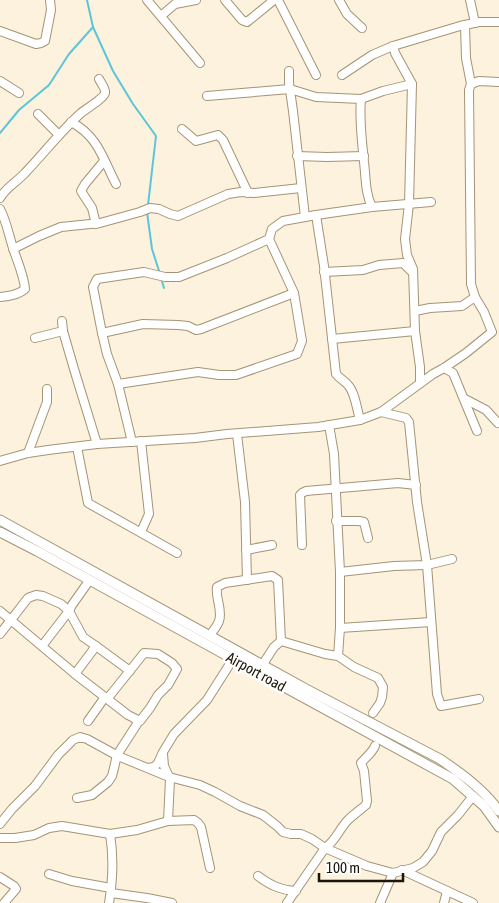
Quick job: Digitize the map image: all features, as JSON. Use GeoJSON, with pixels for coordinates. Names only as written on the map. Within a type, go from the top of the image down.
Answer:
{"type":"FeatureCollection","features":[{"type":"Feature","properties":{"kind":"main road","name":"Airport road"},"geometry":{"type":"LineString","coordinates":[[0,520],[89,581],[233,659],[440,759],[480,789],[499,811]]}},
{"type":"Feature","properties":{"kind":"main road","name":"Airport road"},"geometry":{"type":"LineString","coordinates":[[0,532],[59,554],[263,664],[288,684],[453,778],[484,806],[499,827]]}},
{"type":"Feature","properties":{"kind":"street"},"geometry":{"type":"LineString","coordinates":[[0,31],[36,44],[45,41],[51,10],[50,0]]}},
{"type":"Feature","properties":{"kind":"street"},"geometry":{"type":"LineString","coordinates":[[146,0],[200,63]]}},
{"type":"Feature","properties":{"kind":"street"},"geometry":{"type":"LineString","coordinates":[[161,16],[175,4],[196,0]]}},
{"type":"Feature","properties":{"kind":"street"},"geometry":{"type":"LineString","coordinates":[[225,0],[245,22],[276,0],[316,75]]}},
{"type":"Feature","properties":{"kind":"street"},"geometry":{"type":"LineString","coordinates":[[339,0],[346,14],[362,28]]}},
{"type":"Feature","properties":{"kind":"street"},"geometry":{"type":"LineString","coordinates":[[470,0],[475,23]]}},
{"type":"Feature","properties":{"kind":"street"},"geometry":{"type":"LineString","coordinates":[[342,75],[372,54],[393,46],[465,25],[499,22]]}},
{"type":"Feature","properties":{"kind":"street"},"geometry":{"type":"LineString","coordinates":[[0,461],[28,453],[97,444],[195,438],[318,427],[360,420],[380,412],[496,330],[474,297],[472,284],[469,90],[471,84],[466,58],[465,25]]}},
{"type":"Feature","properties":{"kind":"street"},"geometry":{"type":"LineString","coordinates":[[393,46],[412,84],[409,204],[405,239],[407,255],[414,269],[415,331],[420,367],[420,383]]}},
{"type":"Feature","properties":{"kind":"street"},"geometry":{"type":"LineString","coordinates":[[289,71],[305,217]]}},
{"type":"Feature","properties":{"kind":"street"},"geometry":{"type":"LineString","coordinates":[[0,198],[9,186],[24,175],[71,122],[105,95],[99,79]]}},
{"type":"Feature","properties":{"kind":"street"},"geometry":{"type":"LineString","coordinates":[[0,81],[19,93]]}},
{"type":"Feature","properties":{"kind":"street"},"geometry":{"type":"LineString","coordinates":[[471,84],[479,81],[499,82]]}},
{"type":"Feature","properties":{"kind":"street"},"geometry":{"type":"LineString","coordinates":[[207,96],[290,90],[316,97],[361,99],[383,90],[412,84]]}},
{"type":"Feature","properties":{"kind":"street"},"geometry":{"type":"LineString","coordinates":[[361,99],[360,118],[366,188],[372,208]]}},
{"type":"Feature","properties":{"kind":"street"},"geometry":{"type":"LineString","coordinates":[[38,114],[60,135]]}},
{"type":"Feature","properties":{"kind":"street"},"geometry":{"type":"LineString","coordinates":[[71,122],[91,136],[116,184]]}},
{"type":"Feature","properties":{"kind":"street"},"geometry":{"type":"LineString","coordinates":[[182,129],[196,141],[218,135],[223,140],[248,192]]}},
{"type":"Feature","properties":{"kind":"street"},"geometry":{"type":"LineString","coordinates":[[298,156],[364,156]]}},
{"type":"Feature","properties":{"kind":"street"},"geometry":{"type":"LineString","coordinates":[[96,224],[92,208],[81,191],[84,184],[104,160]]}},
{"type":"Feature","properties":{"kind":"street"},"geometry":{"type":"LineString","coordinates":[[13,249],[61,228],[96,224],[150,208],[159,209],[178,216],[228,194],[301,188]]}},
{"type":"Feature","properties":{"kind":"street"},"geometry":{"type":"LineString","coordinates":[[118,384],[198,372],[229,376],[236,375],[297,354],[302,341],[294,293],[269,239],[272,229],[283,221],[316,215],[431,202]]}},
{"type":"Feature","properties":{"kind":"street"},"geometry":{"type":"LineString","coordinates":[[0,210],[4,216],[24,280],[25,289],[14,295],[0,297]]}},
{"type":"Feature","properties":{"kind":"street"},"geometry":{"type":"LineString","coordinates":[[316,215],[336,374],[352,390],[360,420]]}},
{"type":"Feature","properties":{"kind":"street"},"geometry":{"type":"LineString","coordinates":[[132,442],[118,384],[102,333],[93,287],[97,279],[144,272],[165,277],[179,277],[269,239]]}},
{"type":"Feature","properties":{"kind":"street"},"geometry":{"type":"LineString","coordinates":[[324,272],[363,270],[379,265],[403,263],[414,274]]}},
{"type":"Feature","properties":{"kind":"street"},"geometry":{"type":"LineString","coordinates":[[102,333],[144,324],[178,325],[188,326],[196,330],[201,329],[294,293]]}},
{"type":"Feature","properties":{"kind":"street"},"geometry":{"type":"LineString","coordinates":[[415,311],[462,306],[474,297]]}},
{"type":"Feature","properties":{"kind":"street"},"geometry":{"type":"LineString","coordinates":[[62,320],[63,331],[97,444]]}},
{"type":"Feature","properties":{"kind":"street"},"geometry":{"type":"LineString","coordinates":[[35,338],[63,331]]}},
{"type":"Feature","properties":{"kind":"street"},"geometry":{"type":"LineString","coordinates":[[332,339],[415,331]]}},
{"type":"Feature","properties":{"kind":"street"},"geometry":{"type":"LineString","coordinates":[[420,367],[433,374]]}},
{"type":"Feature","properties":{"kind":"street"},"geometry":{"type":"LineString","coordinates":[[444,368],[453,373],[477,431]]}},
{"type":"Feature","properties":{"kind":"street"},"geometry":{"type":"LineString","coordinates":[[28,453],[47,402],[47,389]]}},
{"type":"Feature","properties":{"kind":"street"},"geometry":{"type":"LineString","coordinates":[[465,399],[486,410],[498,423]]}},
{"type":"Feature","properties":{"kind":"street"},"geometry":{"type":"LineString","coordinates":[[380,412],[406,418],[410,422],[427,566],[437,694],[441,706],[479,699]]}},
{"type":"Feature","properties":{"kind":"street"},"geometry":{"type":"LineString","coordinates":[[329,425],[334,454],[340,572],[338,656]]}},
{"type":"Feature","properties":{"kind":"street"},"geometry":{"type":"LineString","coordinates":[[237,434],[245,502],[247,580]]}},
{"type":"Feature","properties":{"kind":"street"},"geometry":{"type":"LineString","coordinates":[[141,441],[149,514],[141,532]]}},
{"type":"Feature","properties":{"kind":"street"},"geometry":{"type":"LineString","coordinates":[[77,447],[88,502],[177,553]]}},
{"type":"Feature","properties":{"kind":"street"},"geometry":{"type":"LineString","coordinates":[[302,545],[300,496],[302,493],[306,491],[398,483],[416,485]]}},
{"type":"Feature","properties":{"kind":"street"},"geometry":{"type":"LineString","coordinates":[[336,521],[364,522],[368,538]]}},
{"type":"Feature","properties":{"kind":"street"},"geometry":{"type":"LineString","coordinates":[[246,550],[272,545]]}},
{"type":"Feature","properties":{"kind":"street"},"geometry":{"type":"LineString","coordinates":[[340,572],[394,566],[427,566],[452,559]]}},
{"type":"Feature","properties":{"kind":"street"},"geometry":{"type":"LineString","coordinates":[[210,635],[220,620],[220,610],[216,594],[217,587],[225,583],[272,576],[278,580],[281,641]]}},
{"type":"Feature","properties":{"kind":"street"},"geometry":{"type":"LineString","coordinates":[[42,646],[70,611],[72,605],[89,581]]}},
{"type":"Feature","properties":{"kind":"street"},"geometry":{"type":"LineString","coordinates":[[0,634],[28,598],[36,595],[43,596],[61,604],[70,611],[83,636],[130,671]]}},
{"type":"Feature","properties":{"kind":"street"},"geometry":{"type":"LineString","coordinates":[[0,611],[75,674],[107,697],[128,715],[140,721],[158,695],[168,685],[177,669],[158,654],[144,654],[107,697],[88,721]]}},
{"type":"Feature","properties":{"kind":"street"},"geometry":{"type":"LineString","coordinates":[[340,628],[431,622]]}},
{"type":"Feature","properties":{"kind":"street"},"geometry":{"type":"LineString","coordinates":[[281,641],[338,656],[354,667],[378,678],[383,687],[382,697],[373,713]]}},
{"type":"Feature","properties":{"kind":"street"},"geometry":{"type":"LineString","coordinates":[[263,664],[274,647],[281,641]]}},
{"type":"Feature","properties":{"kind":"street"},"geometry":{"type":"LineString","coordinates":[[75,674],[96,646]]}},
{"type":"Feature","properties":{"kind":"street"},"geometry":{"type":"LineString","coordinates":[[147,768],[154,767],[158,763],[178,729],[207,700],[233,659]]}},
{"type":"Feature","properties":{"kind":"street"},"geometry":{"type":"LineString","coordinates":[[77,798],[92,794],[108,782],[112,776],[116,755],[137,724],[138,721],[136,719]]}},
{"type":"Feature","properties":{"kind":"street"},"geometry":{"type":"LineString","coordinates":[[0,824],[35,786],[58,755],[73,740],[80,737],[116,755],[169,777],[200,785],[215,792],[240,806],[263,815],[283,832],[301,834],[325,848],[367,866],[393,872],[413,868],[422,862],[432,851],[441,832],[458,816],[473,796]]}},
{"type":"Feature","properties":{"kind":"street"},"geometry":{"type":"LineString","coordinates":[[287,903],[325,848],[335,839],[348,820],[368,802],[364,771],[361,763],[373,751],[375,746]]}},
{"type":"Feature","properties":{"kind":"street"},"geometry":{"type":"LineString","coordinates":[[163,752],[164,766],[169,777],[168,821]]}},
{"type":"Feature","properties":{"kind":"street"},"geometry":{"type":"LineString","coordinates":[[0,838],[15,838],[62,826],[110,834],[137,830],[168,821],[194,820],[201,827],[210,868]]}},
{"type":"Feature","properties":{"kind":"street"},"geometry":{"type":"LineString","coordinates":[[109,903],[113,855],[110,834]]}},
{"type":"Feature","properties":{"kind":"street"},"geometry":{"type":"LineString","coordinates":[[401,870],[473,903]]}},
{"type":"Feature","properties":{"kind":"street"},"geometry":{"type":"LineString","coordinates":[[380,903],[393,872]]}},
{"type":"Feature","properties":{"kind":"street"},"geometry":{"type":"LineString","coordinates":[[49,874],[72,881],[172,903]]}},
{"type":"Feature","properties":{"kind":"street"},"geometry":{"type":"LineString","coordinates":[[258,876],[276,888],[296,891]]}},
{"type":"Feature","properties":{"kind":"street"},"geometry":{"type":"LineString","coordinates":[[0,877],[16,889],[4,903]]}},
{"type":"Feature","properties":{"kind":"street"},"geometry":{"type":"LineString","coordinates":[[444,903],[447,891]]}},
{"type":"Feature","properties":{"kind":"waterway"},"geometry":{"type":"LineString","coordinates":[[87,0],[93,27],[113,71],[133,104],[156,136],[148,205]]}},
{"type":"Feature","properties":{"kind":"waterway"},"geometry":{"type":"LineString","coordinates":[[0,133],[19,110],[49,85],[69,54],[93,27]]}},
{"type":"Feature","properties":{"kind":"waterway"},"geometry":{"type":"LineString","coordinates":[[147,212],[152,249],[160,274]]}},
{"type":"Feature","properties":{"kind":"waterway"},"geometry":{"type":"LineString","coordinates":[[161,278],[164,288]]}}]}
